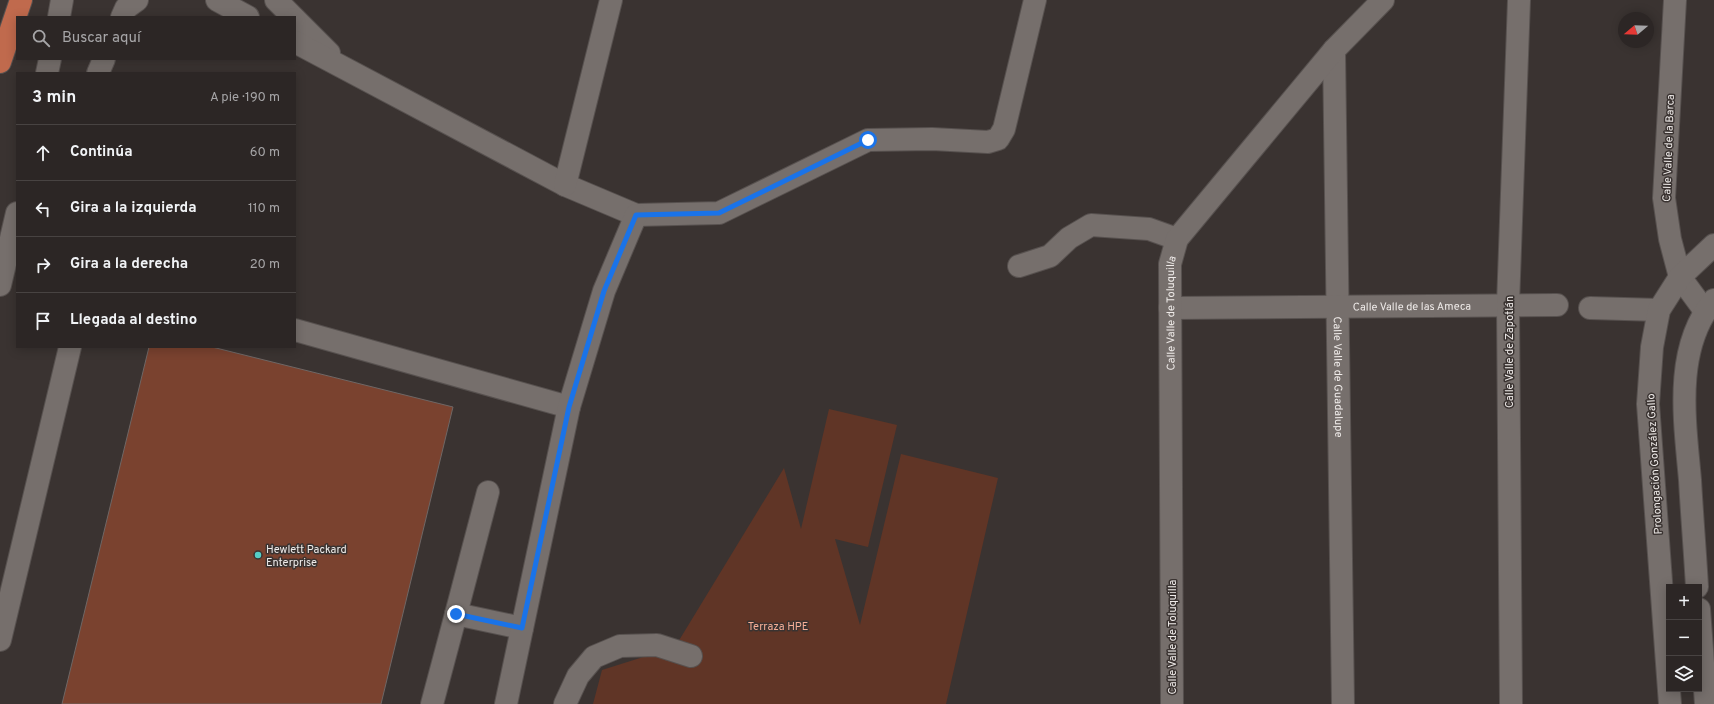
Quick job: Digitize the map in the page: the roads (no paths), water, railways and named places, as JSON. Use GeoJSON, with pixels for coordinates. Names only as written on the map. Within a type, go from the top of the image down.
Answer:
{"type":"FeatureCollection","features":[{"type":"Feature","properties":{"kind":"highway"},"geometry":{"type":"LineString","coordinates":[[0,62],[21,0]]}},
{"type":"Feature","properties":{"kind":"street"},"geometry":{"type":"LineString","coordinates":[[59,16],[62,0]]}},
{"type":"Feature","properties":{"kind":"street"},"geometry":{"type":"LineString","coordinates":[[122,16],[126,8],[137,0]]}},
{"type":"Feature","properties":{"kind":"street"},"geometry":{"type":"LineString","coordinates":[[217,0],[246,16]]}},
{"type":"Feature","properties":{"kind":"street"},"geometry":{"type":"LineString","coordinates":[[276,0],[292,16]]}},
{"type":"Feature","properties":{"kind":"street"},"geometry":{"type":"LineString","coordinates":[[565,185],[611,0]]}},
{"type":"Feature","properties":{"kind":"street"},"geometry":{"type":"LineString","coordinates":[[296,43],[565,185],[636,215],[719,213],[868,140],[932,139],[988,142],[998,139],[1004,129],[1035,0]]}},
{"type":"Feature","properties":{"kind":"street","name":"Calle Valle de Toluquilla"},"geometry":{"type":"LineString","coordinates":[[1172,704],[1170,264],[1178,239],[1334,50],[1383,0]]}},
{"type":"Feature","properties":{"kind":"street","name":"Calle Valle de Zapotlán"},"geometry":{"type":"LineString","coordinates":[[1512,704],[1508,304],[1519,0]]}},
{"type":"Feature","properties":{"kind":"street","name":"Calle Valle de la Barca"},"geometry":{"type":"LineString","coordinates":[[1675,0],[1664,198],[1670,239],[1680,277],[1710,306]]}},
{"type":"Feature","properties":{"kind":"street"},"geometry":{"type":"LineString","coordinates":[[296,20],[347,70]]}},
{"type":"Feature","properties":{"kind":"street","name":"Calle Valle de Guadalupe"},"geometry":{"type":"LineString","coordinates":[[1334,50],[1343,704]]}},
{"type":"Feature","properties":{"kind":"street"},"geometry":{"type":"LineString","coordinates":[[47,72],[50,60]]}},
{"type":"Feature","properties":{"kind":"street"},"geometry":{"type":"LineString","coordinates":[[98,72],[104,60]]}},
{"type":"Feature","properties":{"kind":"street"},"geometry":{"type":"LineString","coordinates":[[511,703],[522,628],[569,407],[604,291],[636,215]]}},
{"type":"Feature","properties":{"kind":"street"},"geometry":{"type":"LineString","coordinates":[[1019,266],[1050,256],[1069,238],[1091,225],[1149,229],[1178,239]]}},
{"type":"Feature","properties":{"kind":"street"},"geometry":{"type":"LineString","coordinates":[[0,285],[15,226]]}},
{"type":"Feature","properties":{"kind":"street","name":"Prolongación González Gallo"},"geometry":{"type":"LineString","coordinates":[[1670,704],[1648,404],[1652,347],[1659,310],[1680,277],[1714,245]]}},
{"type":"Feature","properties":{"kind":"street","name":"Calle Valle de las Ameca"},"geometry":{"type":"LineString","coordinates":[[1170,308],[1508,304],[1557,305]]}},
{"type":"Feature","properties":{"kind":"street"},"geometry":{"type":"LineString","coordinates":[[1697,584],[1684,408],[1686,372],[1693,337],[1710,306]]}},
{"type":"Feature","properties":{"kind":"street"},"geometry":{"type":"LineString","coordinates":[[1590,308],[1659,310]]}},
{"type":"Feature","properties":{"kind":"street"},"geometry":{"type":"LineString","coordinates":[[296,330],[569,407]]}},
{"type":"Feature","properties":{"kind":"street"},"geometry":{"type":"LineString","coordinates":[[0,640],[70,348]]}},
{"type":"Feature","properties":{"kind":"street"},"geometry":{"type":"LineString","coordinates":[[432,704],[488,492]]}},
{"type":"Feature","properties":{"kind":"street"},"geometry":{"type":"LineString","coordinates":[[456,614],[522,628]]}},
{"type":"Feature","properties":{"kind":"street"},"geometry":{"type":"LineString","coordinates":[[1700,620],[1706,704]]}},
{"type":"Feature","properties":{"kind":"street"},"geometry":{"type":"LineString","coordinates":[[565,704],[578,676],[594,657],[620,646],[658,645],[691,656]]}},
{"type":"Feature","properties":{"kind":"place","name":"Hewlett Packard Enterprise"},"geometry":{"type":"Point","coordinates":[258,555]}},
{"type":"Feature","properties":{"kind":"park label","name":"Terraza HPE"},"geometry":{"type":"Point","coordinates":[778,626]}}]}
